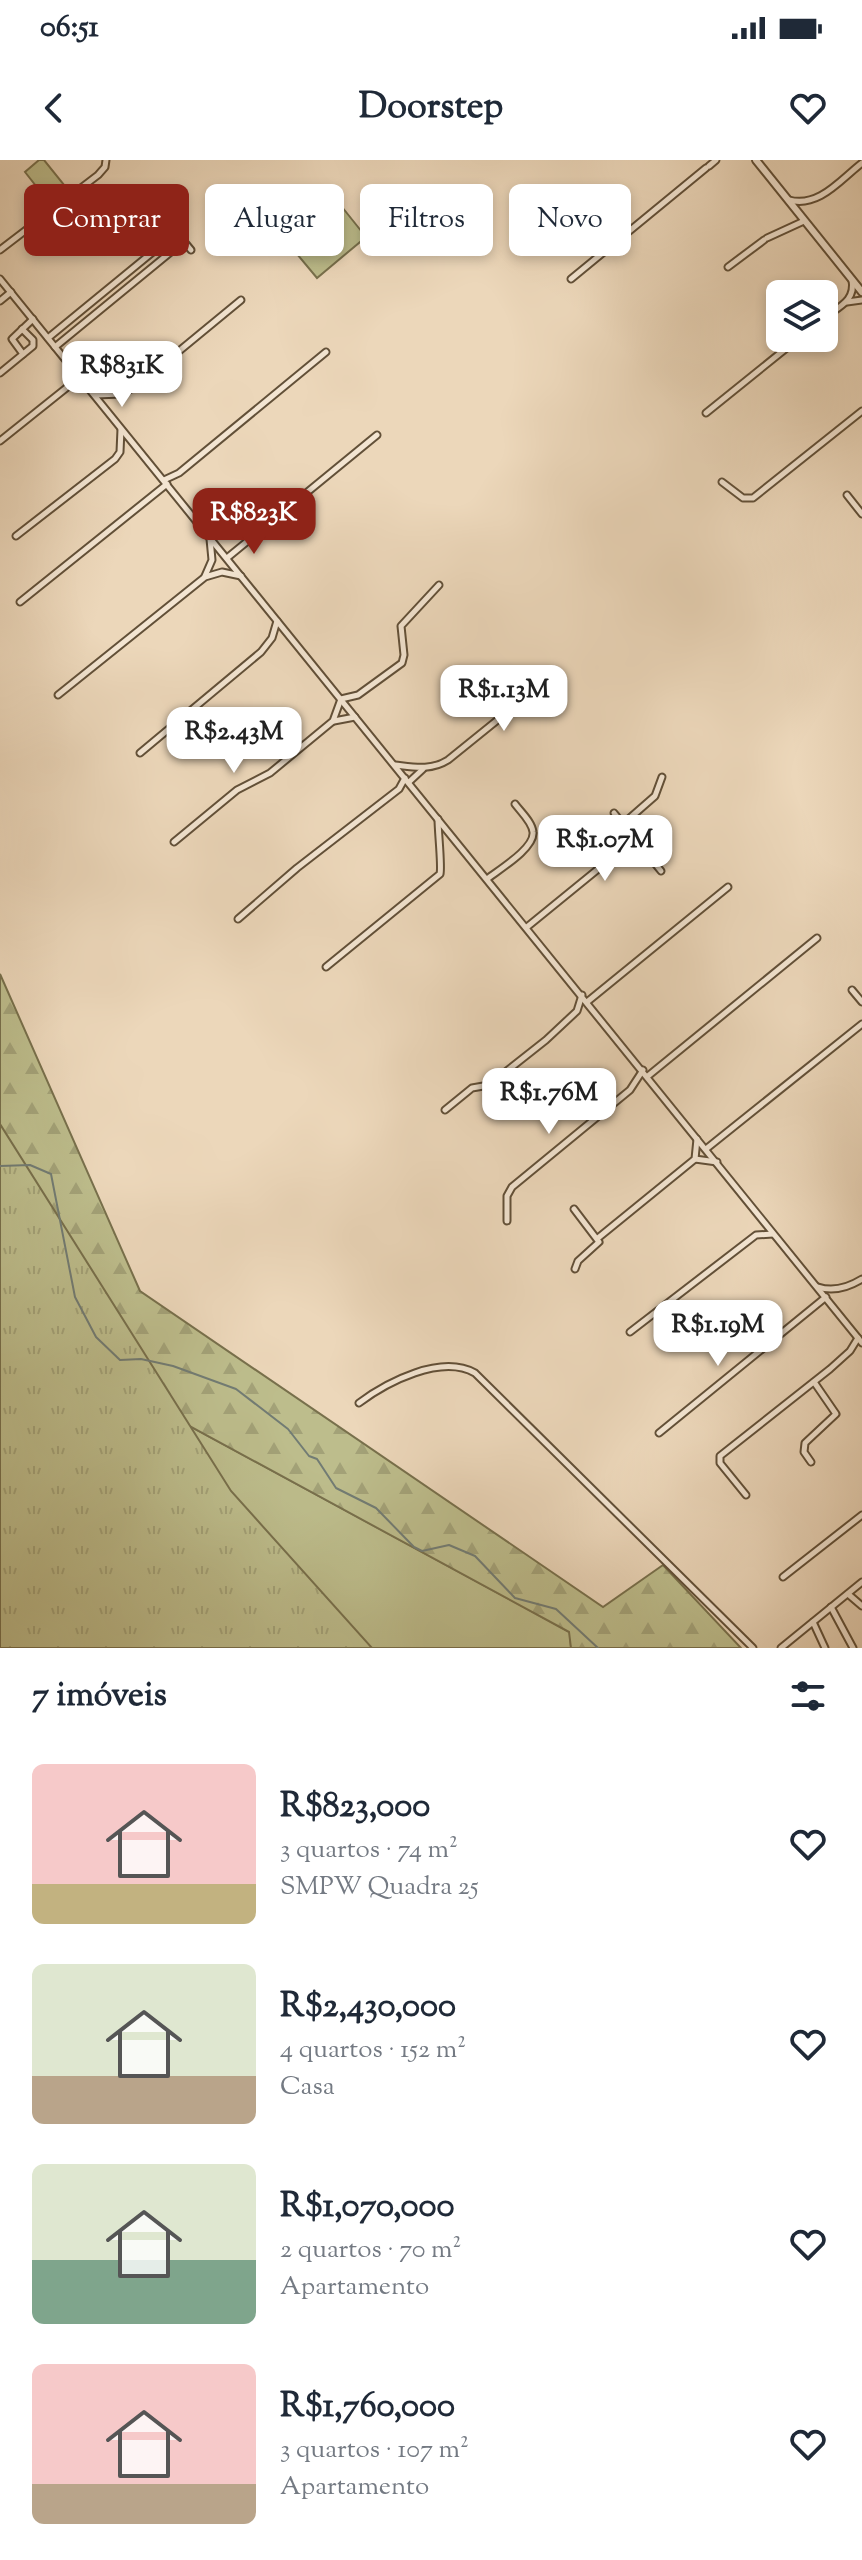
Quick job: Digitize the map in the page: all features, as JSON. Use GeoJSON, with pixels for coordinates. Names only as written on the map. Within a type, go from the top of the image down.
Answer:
{"type":"FeatureCollection","features":[{"type":"Feature","properties":{"kind":"street"},"geometry":{"type":"LineString","coordinates":[[0,250],[98,175],[105,167],[106,160]]}},
{"type":"Feature","properties":{"kind":"street"},"geometry":{"type":"LineString","coordinates":[[571,279],[716,160]]}},
{"type":"Feature","properties":{"kind":"street"},"geometry":{"type":"LineString","coordinates":[[756,160],[862,292]]}},
{"type":"Feature","properties":{"kind":"street"},"geometry":{"type":"LineString","coordinates":[[788,200],[814,200],[862,163]]}},
{"type":"Feature","properties":{"kind":"street"},"geometry":{"type":"LineString","coordinates":[[728,267],[765,239],[804,221]]}},
{"type":"Feature","properties":{"kind":"street"},"geometry":{"type":"LineString","coordinates":[[48,338],[149,256]]}},
{"type":"Feature","properties":{"kind":"street"},"geometry":{"type":"LineString","coordinates":[[55,347],[166,256]]}},
{"type":"Feature","properties":{"kind":"street"},"geometry":{"type":"LineString","coordinates":[[126,275],[133,283]]}},
{"type":"Feature","properties":{"kind":"street"},"geometry":{"type":"LineString","coordinates":[[838,308],[849,299],[853,287],[849,275]]}},
{"type":"Feature","properties":{"kind":"street"},"geometry":{"type":"LineString","coordinates":[[0,279],[861,1343]]}},
{"type":"Feature","properties":{"kind":"street"},"geometry":{"type":"LineString","coordinates":[[0,301],[11,292]]}},
{"type":"Feature","properties":{"kind":"street"},"geometry":{"type":"LineString","coordinates":[[94,395],[122,394],[139,384],[241,300]]}},
{"type":"Feature","properties":{"kind":"street"},"geometry":{"type":"LineString","coordinates":[[845,303],[862,300]]}},
{"type":"Feature","properties":{"kind":"street"},"geometry":{"type":"LineString","coordinates":[[72,318],[79,327]]}},
{"type":"Feature","properties":{"kind":"street"},"geometry":{"type":"LineString","coordinates":[[23,354],[12,340],[33,319]]}},
{"type":"Feature","properties":{"kind":"street"},"geometry":{"type":"LineString","coordinates":[[0,373],[33,344],[22,329]]}},
{"type":"Feature","properties":{"kind":"street"},"geometry":{"type":"LineString","coordinates":[[20,602],[326,352]]}},
{"type":"Feature","properties":{"kind":"street"},"geometry":{"type":"LineString","coordinates":[[706,413],[782,352]]}},
{"type":"Feature","properties":{"kind":"street"},"geometry":{"type":"LineString","coordinates":[[0,441],[80,377]]}},
{"type":"Feature","properties":{"kind":"street"},"geometry":{"type":"LineString","coordinates":[[722,482],[743,498],[753,498],[862,411]]}},
{"type":"Feature","properties":{"kind":"street"},"geometry":{"type":"LineString","coordinates":[[16,536],[115,459],[120,452],[121,428]]}},
{"type":"Feature","properties":{"kind":"street"},"geometry":{"type":"LineString","coordinates":[[227,558],[377,435]]}},
{"type":"Feature","properties":{"kind":"street"},"geometry":{"type":"LineString","coordinates":[[167,484],[179,473]]}},
{"type":"Feature","properties":{"kind":"street"},"geometry":{"type":"LineString","coordinates":[[847,495],[862,514]]}},
{"type":"Feature","properties":{"kind":"street"},"geometry":{"type":"LineString","coordinates":[[205,577],[212,556],[209,536]]}},
{"type":"Feature","properties":{"kind":"street"},"geometry":{"type":"LineString","coordinates":[[58,695],[205,577],[222,572],[242,577]]}},
{"type":"Feature","properties":{"kind":"street"},"geometry":{"type":"LineString","coordinates":[[341,699],[358,695],[402,663],[401,626],[439,585]]}},
{"type":"Feature","properties":{"kind":"street"},"geometry":{"type":"LineString","coordinates":[[140,753],[261,652],[272,638],[277,620]]}},
{"type":"Feature","properties":{"kind":"street"},"geometry":{"type":"LineString","coordinates":[[395,765],[424,768],[443,763],[494,723],[535,670]]}},
{"type":"Feature","properties":{"kind":"street"},"geometry":{"type":"LineString","coordinates":[[333,721],[341,699]]}},
{"type":"Feature","properties":{"kind":"street"},"geometry":{"type":"LineString","coordinates":[[174,842],[237,790],[270,773],[333,721],[356,717]]}},
{"type":"Feature","properties":{"kind":"street"},"geometry":{"type":"LineString","coordinates":[[238,919],[297,868],[424,768]]}},
{"type":"Feature","properties":{"kind":"street"},"geometry":{"type":"LineString","coordinates":[[622,824],[655,796],[662,777]]}},
{"type":"Feature","properties":{"kind":"street"},"geometry":{"type":"LineString","coordinates":[[487,879],[531,843],[532,827],[515,804]]}},
{"type":"Feature","properties":{"kind":"street"},"geometry":{"type":"LineString","coordinates":[[614,813],[661,871]]}},
{"type":"Feature","properties":{"kind":"street"},"geometry":{"type":"LineString","coordinates":[[326,967],[440,874],[438,818]]}},
{"type":"Feature","properties":{"kind":"street"},"geometry":{"type":"LineString","coordinates":[[527,927],[635,839]]}},
{"type":"Feature","properties":{"kind":"street"},"geometry":{"type":"LineString","coordinates":[[587,1002],[728,887]]}},
{"type":"Feature","properties":{"kind":"street"},"geometry":{"type":"LineString","coordinates":[[648,1076],[817,938]]}},
{"type":"Feature","properties":{"kind":"street"},"geometry":{"type":"LineString","coordinates":[[852,990],[862,1002]]}},
{"type":"Feature","properties":{"kind":"street"},"geometry":{"type":"LineString","coordinates":[[445,1110],[472,1088],[489,1085],[546,1040],[577,1011],[582,995]]}},
{"type":"Feature","properties":{"kind":"street"},"geometry":{"type":"LineString","coordinates":[[577,1011],[592,1008]]}},
{"type":"Feature","properties":{"kind":"street"},"geometry":{"type":"LineString","coordinates":[[706,1149],[862,1024]]}},
{"type":"Feature","properties":{"kind":"street"},"geometry":{"type":"LineString","coordinates":[[507,1221],[507,1196],[517,1181],[630,1090],[643,1070]]}},
{"type":"Feature","properties":{"kind":"street"},"geometry":{"type":"LineString","coordinates":[[598,1238],[695,1159],[697,1138]]}},
{"type":"Feature","properties":{"kind":"street"},"geometry":{"type":"LineString","coordinates":[[695,1159],[717,1162]]}},
{"type":"Feature","properties":{"kind":"street"},"geometry":{"type":"LineString","coordinates":[[574,1209],[598,1238],[598,1244],[578,1261],[575,1269]]}},
{"type":"Feature","properties":{"kind":"street"},"geometry":{"type":"LineString","coordinates":[[630,1332],[756,1235],[762,1217]]}},
{"type":"Feature","properties":{"kind":"street"},"geometry":{"type":"LineString","coordinates":[[756,1235],[774,1234]]}},
{"type":"Feature","properties":{"kind":"street"},"geometry":{"type":"LineString","coordinates":[[817,1287],[847,1287],[862,1279]]}},
{"type":"Feature","properties":{"kind":"street"},"geometry":{"type":"LineString","coordinates":[[659,1433],[826,1297]]}},
{"type":"Feature","properties":{"kind":"street"},"geometry":{"type":"LineString","coordinates":[[746,1495],[720,1463],[720,1456],[861,1343]]}},
{"type":"Feature","properties":{"kind":"street"},"geometry":{"type":"LineString","coordinates":[[850,1351],[861,1343]]}},
{"type":"Feature","properties":{"kind":"street"},"geometry":{"type":"LineString","coordinates":[[359,1403],[389,1383],[443,1366],[460,1366],[475,1373],[753,1648]]}},
{"type":"Feature","properties":{"kind":"street"},"geometry":{"type":"LineString","coordinates":[[811,1462],[804,1452],[805,1443],[836,1414],[814,1382]]}},
{"type":"Feature","properties":{"kind":"street"},"geometry":{"type":"LineString","coordinates":[[783,1577],[862,1515]]}},
{"type":"Feature","properties":{"kind":"street"},"geometry":{"type":"LineString","coordinates":[[781,1648],[862,1582]]}},
{"type":"Feature","properties":{"kind":"street"},"geometry":{"type":"LineString","coordinates":[[848,1594],[862,1606]]}},
{"type":"Feature","properties":{"kind":"street"},"geometry":{"type":"LineString","coordinates":[[831,1607],[853,1648]]}},
{"type":"Feature","properties":{"kind":"street"},"geometry":{"type":"LineString","coordinates":[[813,1622],[825,1648]]}},
{"type":"Feature","properties":{"kind":"green space"},"geometry":{"type":"Polygon","coordinates":[[[39,160],[44,160],[63,184],[34,184],[25,172],[39,160]]]}},
{"type":"Feature","properties":{"kind":"green space"},"geometry":{"type":"Polygon","coordinates":[[[344,210],[360,230],[360,242],[344,255],[344,210]]]}},
{"type":"Feature","properties":{"kind":"green space"},"geometry":{"type":"Polygon","coordinates":[[[299,256],[343,256],[317,278],[299,256]]]}},
{"type":"Feature","properties":{"kind":"green space"},"geometry":{"type":"Polygon","coordinates":[[[0,974],[140,1291],[603,1607],[663,1565],[741,1648],[571,1648],[569,1632],[103,1379],[0,1387],[0,974]]]}},
{"type":"Feature","properties":{"kind":"green space"},"geometry":{"type":"Polygon","coordinates":[[[0,1124],[231,1491],[372,1648],[0,1648],[0,1124]]]}},
{"type":"Feature","properties":{"kind":"green space"},"geometry":{"type":"Polygon","coordinates":[[[103,1379],[570,1632],[571,1648],[0,1648],[103,1379]]]}},
{"type":"Feature","properties":{"kind":"waterway"},"geometry":{"type":"LineString","coordinates":[[0,1166],[30,1165],[51,1174],[75,1297],[96,1337],[120,1360],[141,1359],[173,1366],[236,1389],[288,1429],[309,1456],[317,1459],[336,1488],[376,1508],[414,1547],[422,1551],[449,1545],[475,1556],[515,1598],[556,1609],[598,1648]]}}]}
